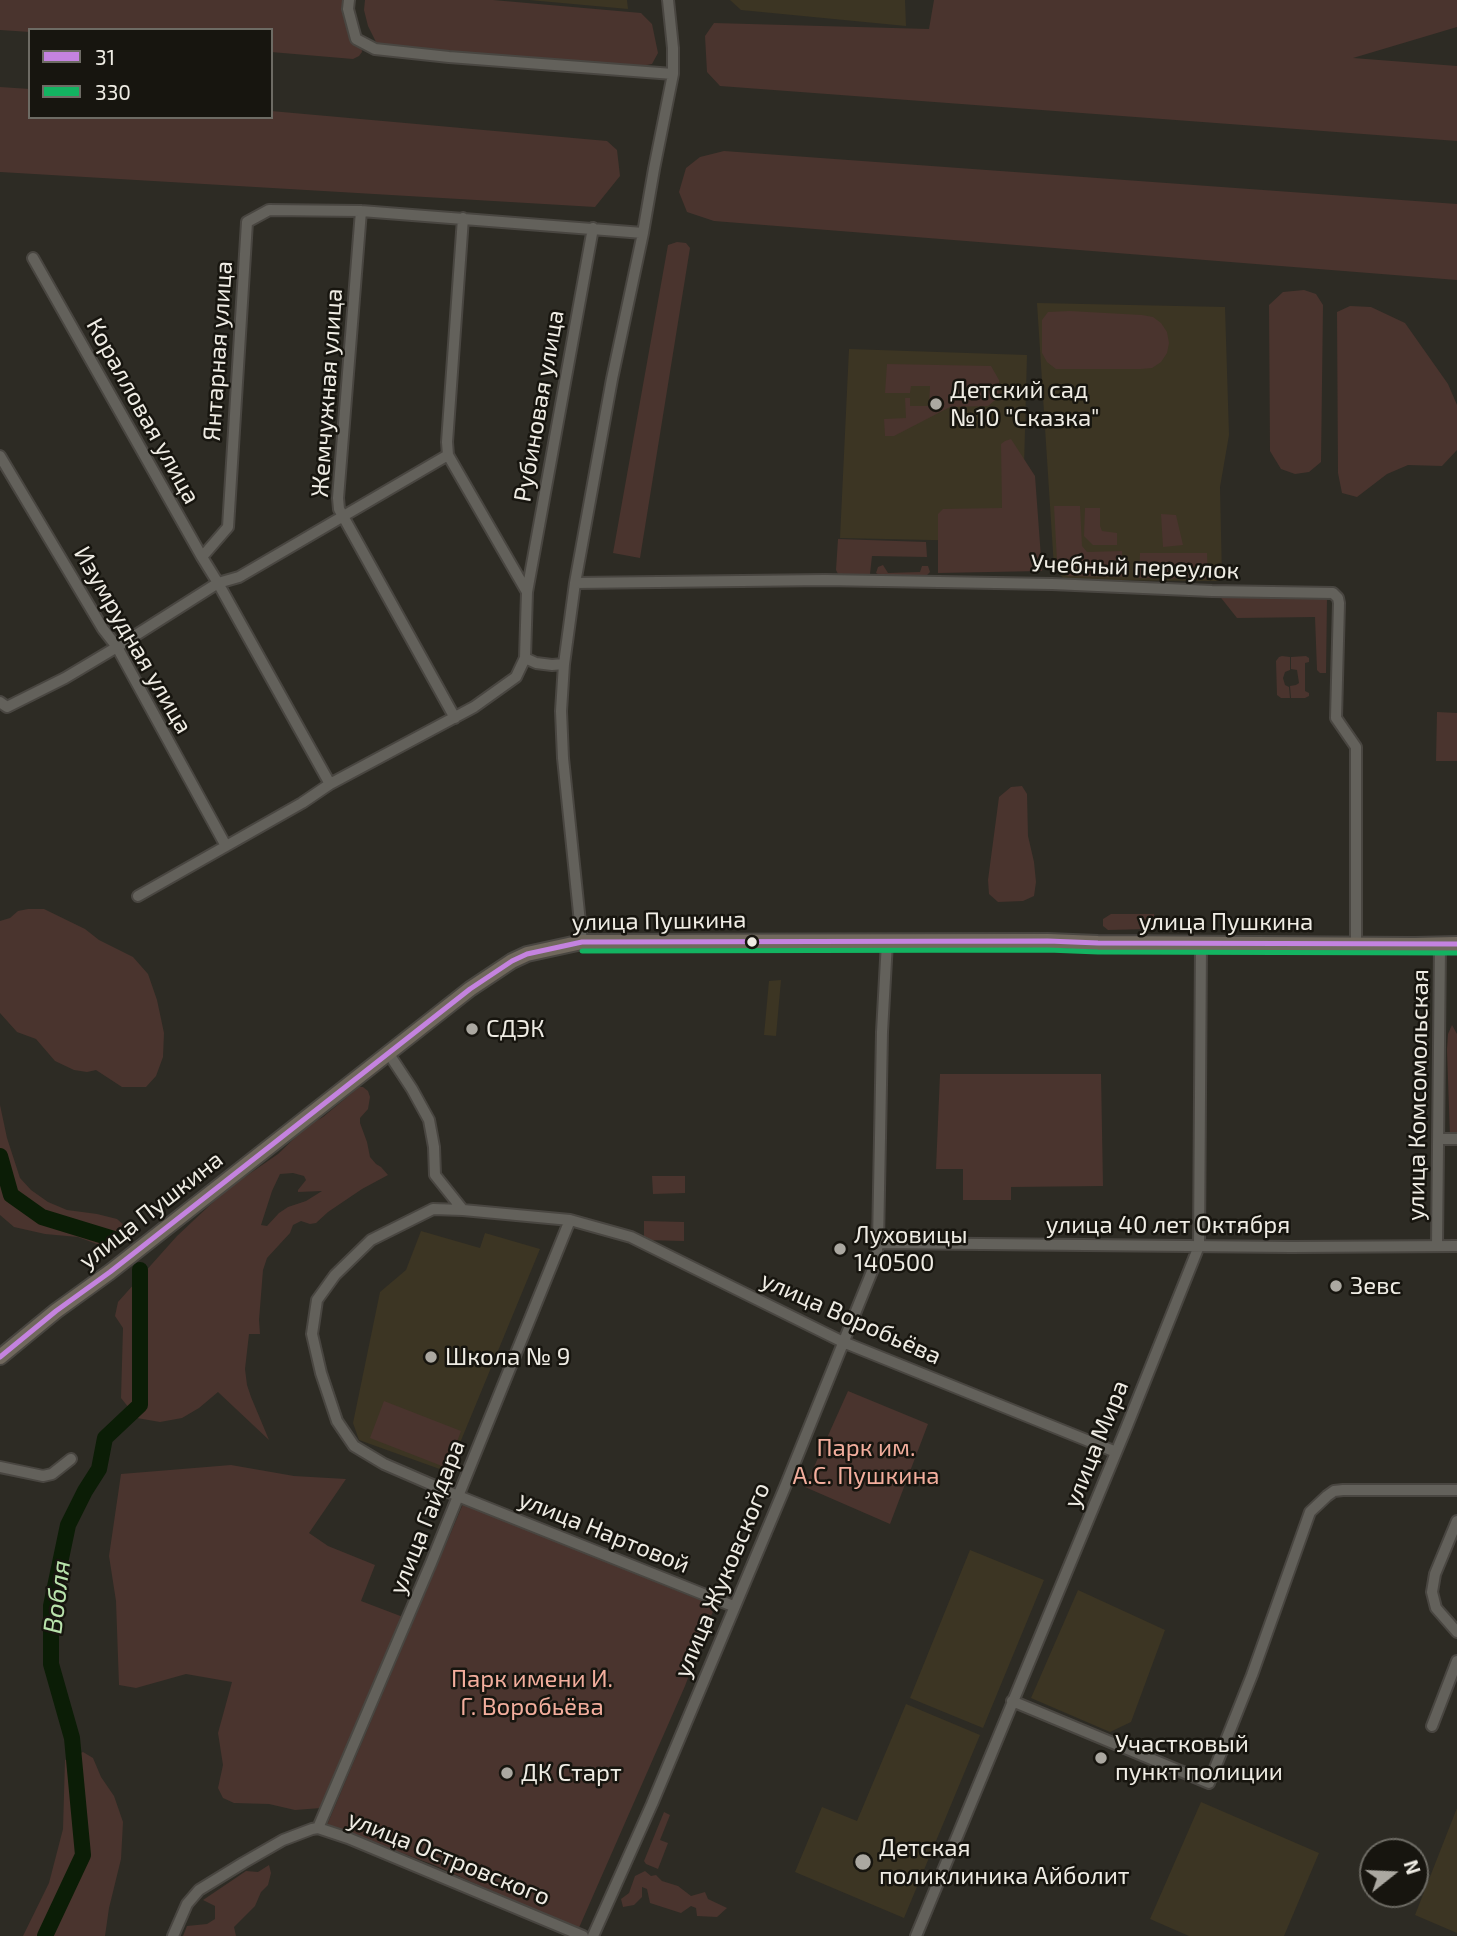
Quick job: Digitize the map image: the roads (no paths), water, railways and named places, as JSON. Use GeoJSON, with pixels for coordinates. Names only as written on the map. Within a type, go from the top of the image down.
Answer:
{"type":"FeatureCollection","features":[{"type":"Feature","properties":{"kind":"main road","name":"улица Пушкина"},"geometry":{"type":"LineString","coordinates":[[0,1357],[470,989],[527,954],[582,942],[1457,944]]}},
{"type":"Feature","properties":{"kind":"street"},"geometry":{"type":"LineString","coordinates":[[349,0],[348,9],[356,39],[374,49],[673,74]]}},
{"type":"Feature","properties":{"kind":"street"},"geometry":{"type":"LineString","coordinates":[[582,942],[563,758],[561,711],[564,664],[575,583],[612,379],[673,74],[668,0]]}},
{"type":"Feature","properties":{"kind":"street","name":"Янтарная улица"},"geometry":{"type":"LineString","coordinates":[[202,557],[228,527],[247,222],[269,210],[360,211]]}},
{"type":"Feature","properties":{"kind":"street"},"geometry":{"type":"LineString","coordinates":[[360,211],[643,233]]}},
{"type":"Feature","properties":{"kind":"street","name":"Жемчужная улица"},"geometry":{"type":"LineString","coordinates":[[360,211],[338,498],[342,516],[455,718]]}},
{"type":"Feature","properties":{"kind":"street"},"geometry":{"type":"LineString","coordinates":[[464,218],[448,455],[527,592]]}},
{"type":"Feature","properties":{"kind":"street","name":"Рубиновая улица"},"geometry":{"type":"LineString","coordinates":[[525,659],[527,592],[593,228]]}},
{"type":"Feature","properties":{"kind":"street","name":"Коралловая улица"},"geometry":{"type":"LineString","coordinates":[[33,258],[218,583]]}},
{"type":"Feature","properties":{"kind":"street"},"geometry":{"type":"LineString","coordinates":[[0,702],[7,707],[65,678],[218,583],[239,577],[448,455]]}},
{"type":"Feature","properties":{"kind":"street","name":"Изумрудная улица"},"geometry":{"type":"LineString","coordinates":[[0,456],[103,629],[117,647],[226,846]]}},
{"type":"Feature","properties":{"kind":"street","name":"Учебный переулок"},"geometry":{"type":"LineString","coordinates":[[575,583],[825,580],[1333,593],[1339,603],[1336,718],[1356,747],[1356,945]]}},
{"type":"Feature","properties":{"kind":"street"},"geometry":{"type":"LineString","coordinates":[[218,583],[330,784]]}},
{"type":"Feature","properties":{"kind":"street"},"geometry":{"type":"LineString","coordinates":[[138,895],[302,803],[330,784],[474,707],[516,677],[525,659],[552,666],[564,664]]}},
{"type":"Feature","properties":{"kind":"street","name":"улица Жуковского"},"geometry":{"type":"LineString","coordinates":[[593,1936],[785,1487],[875,1264],[878,1243],[882,1032],[887,942]]}},
{"type":"Feature","properties":{"kind":"street","name":"улица Мира"},"geometry":{"type":"LineString","coordinates":[[916,1936],[1199,1246],[1201,944]]}},
{"type":"Feature","properties":{"kind":"street","name":"улица Комсомольская"},"geometry":{"type":"LineString","coordinates":[[1437,1245],[1440,945]]}},
{"type":"Feature","properties":{"kind":"street"},"geometry":{"type":"LineString","coordinates":[[389,1054],[429,1120],[435,1175],[463,1210]]}},
{"type":"Feature","properties":{"kind":"street"},"geometry":{"type":"LineString","coordinates":[[1438,1139],[1457,1139]]}},
{"type":"Feature","properties":{"kind":"street","name":"улица Нартовой"},"geometry":{"type":"LineString","coordinates":[[463,1210],[433,1209],[371,1240],[335,1275],[317,1300],[312,1334],[321,1373],[337,1421],[354,1446],[384,1464],[458,1496],[733,1606]]}},
{"type":"Feature","properties":{"kind":"street","name":"улица Воробьёва"},"geometry":{"type":"LineString","coordinates":[[463,1210],[570,1220],[631,1237],[843,1342],[1116,1452]]}},
{"type":"Feature","properties":{"kind":"street","name":"улица Гайдара"},"geometry":{"type":"LineString","coordinates":[[318,1828],[458,1496],[570,1220]]}},
{"type":"Feature","properties":{"kind":"street","name":"улица 40 лет Октября"},"geometry":{"type":"LineString","coordinates":[[878,1243],[1457,1246]]}},
{"type":"Feature","properties":{"kind":"street"},"geometry":{"type":"LineString","coordinates":[[0,1467],[43,1476],[52,1474],[71,1459]]}},
{"type":"Feature","properties":{"kind":"street"},"geometry":{"type":"LineString","coordinates":[[1012,1701],[1209,1783],[1252,1675],[1310,1512],[1334,1491],[1457,1490]]}},
{"type":"Feature","properties":{"kind":"street"},"geometry":{"type":"LineString","coordinates":[[1457,1521],[1435,1574],[1432,1592],[1436,1608],[1457,1632]]}},
{"type":"Feature","properties":{"kind":"street"},"geometry":{"type":"LineString","coordinates":[[1432,1726],[1457,1661]]}},
{"type":"Feature","properties":{"kind":"street","name":"улица Островского"},"geometry":{"type":"LineString","coordinates":[[173,1936],[187,1904],[199,1890],[283,1840],[318,1828],[583,1936]]}},
{"type":"Feature","properties":{"kind":"waterway","name":"Вобля"},"geometry":{"type":"LineString","coordinates":[[0,1156],[11,1195],[42,1217],[117,1240]]}},
{"type":"Feature","properties":{"kind":"waterway","name":"Вобля"},"geometry":{"type":"LineString","coordinates":[[45,1936],[83,1855],[72,1738],[51,1664],[51,1606],[68,1525],[99,1469],[105,1438],[140,1405],[140,1270]]}},
{"type":"Feature","properties":{"kind":"place","name":"Детский сад №10 \"Сказка\""},"geometry":{"type":"Point","coordinates":[936,404]}},
{"type":"Feature","properties":{"kind":"place","name":"СДЭК"},"geometry":{"type":"Point","coordinates":[472,1029]}},
{"type":"Feature","properties":{"kind":"place","name":"Луховицы 140500"},"geometry":{"type":"Point","coordinates":[840,1249]}},
{"type":"Feature","properties":{"kind":"place","name":"Зевс"},"geometry":{"type":"Point","coordinates":[1336,1286]}},
{"type":"Feature","properties":{"kind":"place","name":"Школа № 9"},"geometry":{"type":"Point","coordinates":[431,1357]}},
{"type":"Feature","properties":{"kind":"place","name":"Участковый пункт полиции"},"geometry":{"type":"Point","coordinates":[1101,1758]}},
{"type":"Feature","properties":{"kind":"place","name":"ДК Старт"},"geometry":{"type":"Point","coordinates":[507,1773]}},
{"type":"Feature","properties":{"kind":"place","name":"Детская поликлиника Айболит"},"geometry":{"type":"Point","coordinates":[863,1862]}},
{"type":"Feature","properties":{"kind":"park label","name":"Парк им. А.С. Пушкина"},"geometry":{"type":"Point","coordinates":[866,1462]}},
{"type":"Feature","properties":{"kind":"park label","name":"Парк имени И. Г. Воробьёва"},"geometry":{"type":"Point","coordinates":[532,1693]}}]}
